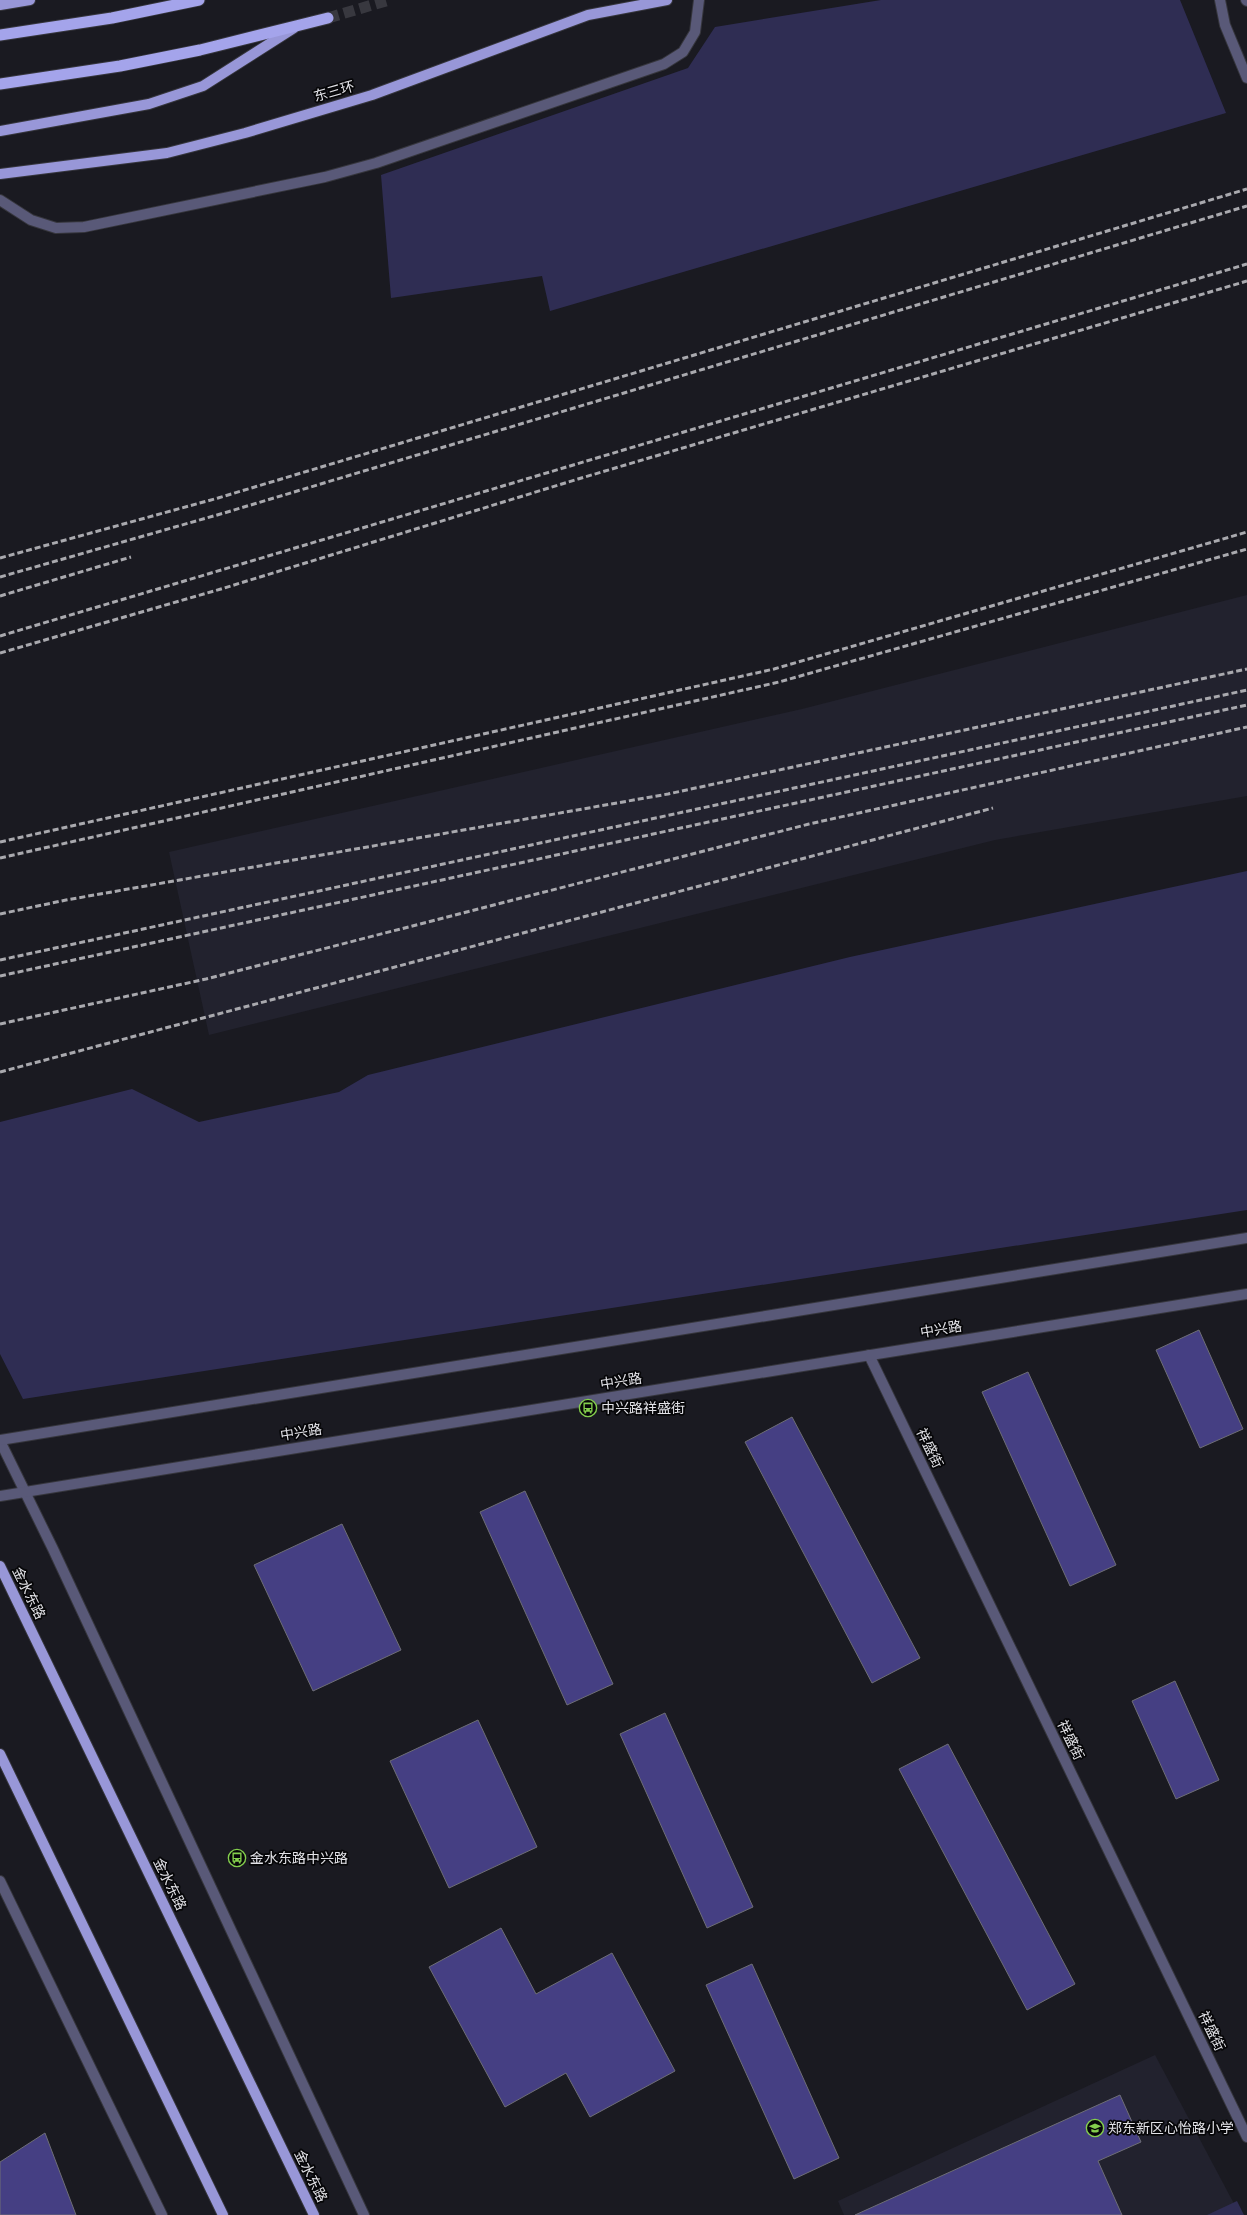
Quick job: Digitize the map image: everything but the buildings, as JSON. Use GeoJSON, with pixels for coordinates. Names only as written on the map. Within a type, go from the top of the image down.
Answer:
{"type":"FeatureCollection","features":[{"type":"Feature","properties":{"kind":"highway"},"geometry":{"type":"LineString","coordinates":[[0,35],[112,18],[199,0]]}},
{"type":"Feature","properties":{"kind":"highway"},"geometry":{"type":"LineString","coordinates":[[0,84],[120,66],[185,53],[328,18]]}},
{"type":"Feature","properties":{"kind":"main road"},"geometry":{"type":"LineString","coordinates":[[0,5],[30,0]]}},
{"type":"Feature","properties":{"kind":"main road","name":"东三环"},"geometry":{"type":"LineString","coordinates":[[0,174],[167,153],[245,133],[372,95],[588,15],[667,0]]}},
{"type":"Feature","properties":{"kind":"main road"},"geometry":{"type":"LineString","coordinates":[[0,131],[149,104],[202,86],[299,25]]}},
{"type":"Feature","properties":{"kind":"main road","name":"金水东路"},"geometry":{"type":"LineString","coordinates":[[0,1566],[314,2215]]}},
{"type":"Feature","properties":{"kind":"main road"},"geometry":{"type":"LineString","coordinates":[[0,1754],[222,2215]]}},
{"type":"Feature","properties":{"kind":"street"},"geometry":{"type":"LineString","coordinates":[[0,200],[31,220],[56,228],[84,227],[325,177],[376,163],[664,64],[683,52],[695,32],[699,0]]}},
{"type":"Feature","properties":{"kind":"street"},"geometry":{"type":"LineString","coordinates":[[1220,0],[1225,25],[1247,78]]}},
{"type":"Feature","properties":{"kind":"street"},"geometry":{"type":"LineString","coordinates":[[364,2215],[0,1440],[1247,1238]]}},
{"type":"Feature","properties":{"kind":"street","name":"中兴路"},"geometry":{"type":"LineString","coordinates":[[0,1496],[1247,1294]]}},
{"type":"Feature","properties":{"kind":"street","name":"祥盛街"},"geometry":{"type":"LineString","coordinates":[[869,1355],[1247,2137]]}},
{"type":"Feature","properties":{"kind":"street"},"geometry":{"type":"LineString","coordinates":[[0,1881],[162,2215]]}},
{"type":"Feature","properties":{"kind":"shaded area"},"geometry":{"type":"Polygon","coordinates":[[[881,0],[1180,0],[1226,113],[550,311],[542,276],[391,298],[381,175],[688,68],[715,27],[881,0]]]}},
{"type":"Feature","properties":{"kind":"shaded area"},"geometry":{"type":"Polygon","coordinates":[[[1247,595],[1247,796],[995,840],[209,1035],[169,852],[802,709],[1247,595]]]}},
{"type":"Feature","properties":{"kind":"shaded area"},"geometry":{"type":"Polygon","coordinates":[[[1247,871],[1247,1210],[23,1399],[0,1354],[0,1122],[132,1089],[199,1122],[339,1092],[368,1075],[850,957],[1247,871]]]}},
{"type":"Feature","properties":{"kind":"shaded area","name":"郑东新区心怡路小学"},"geometry":{"type":"Polygon","coordinates":[[[1155,2055],[1240,2215],[844,2215],[838,2201],[1155,2055]]]}},
{"type":"Feature","properties":{"kind":"shaded area"},"geometry":{"type":"Polygon","coordinates":[[[1237,2201],[1244,2215],[1207,2215],[1237,2201]]]}},
{"type":"Feature","properties":{"kind":"tunnel"},"geometry":{"type":"LineString","coordinates":[[328,18],[389,0]]}},
{"type":"Feature","properties":{"kind":"railway"},"geometry":{"type":"LineString","coordinates":[[0,558],[218,498],[1247,189]]}},
{"type":"Feature","properties":{"kind":"railway"},"geometry":{"type":"LineString","coordinates":[[0,577],[224,513],[1247,206]]}},
{"type":"Feature","properties":{"kind":"railway"},"geometry":{"type":"LineString","coordinates":[[0,636],[1247,264]]}},
{"type":"Feature","properties":{"kind":"railway"},"geometry":{"type":"LineString","coordinates":[[0,653],[221,589],[578,479],[1247,281]]}},
{"type":"Feature","properties":{"kind":"railway"},"geometry":{"type":"LineString","coordinates":[[0,842],[774,669],[1247,532]]}},
{"type":"Feature","properties":{"kind":"railway"},"geometry":{"type":"LineString","coordinates":[[0,858],[779,682],[1247,549]]}},
{"type":"Feature","properties":{"kind":"railway"},"geometry":{"type":"LineString","coordinates":[[0,596],[131,557]]}},
{"type":"Feature","properties":{"kind":"railway"},"geometry":{"type":"LineString","coordinates":[[0,914],[66,900],[668,794],[1247,669]]}},
{"type":"Feature","properties":{"kind":"railway"},"geometry":{"type":"LineString","coordinates":[[0,960],[1247,690]]}},
{"type":"Feature","properties":{"kind":"railway"},"geometry":{"type":"LineString","coordinates":[[0,976],[1247,705]]}},
{"type":"Feature","properties":{"kind":"railway"},"geometry":{"type":"LineString","coordinates":[[0,1024],[206,979],[809,824],[1247,727]]}},
{"type":"Feature","properties":{"kind":"railway"},"geometry":{"type":"LineString","coordinates":[[0,1072],[993,808]]}},
{"type":"Feature","properties":{"kind":"place","name":"中兴路祥盛街"},"geometry":{"type":"Point","coordinates":[588,1408]}},
{"type":"Feature","properties":{"kind":"place","name":"金水东路中兴路"},"geometry":{"type":"Point","coordinates":[237,1858]}},
{"type":"Feature","properties":{"kind":"place","name":"郑东新区心怡路小学"},"geometry":{"type":"Point","coordinates":[1095,2128]}}]}
